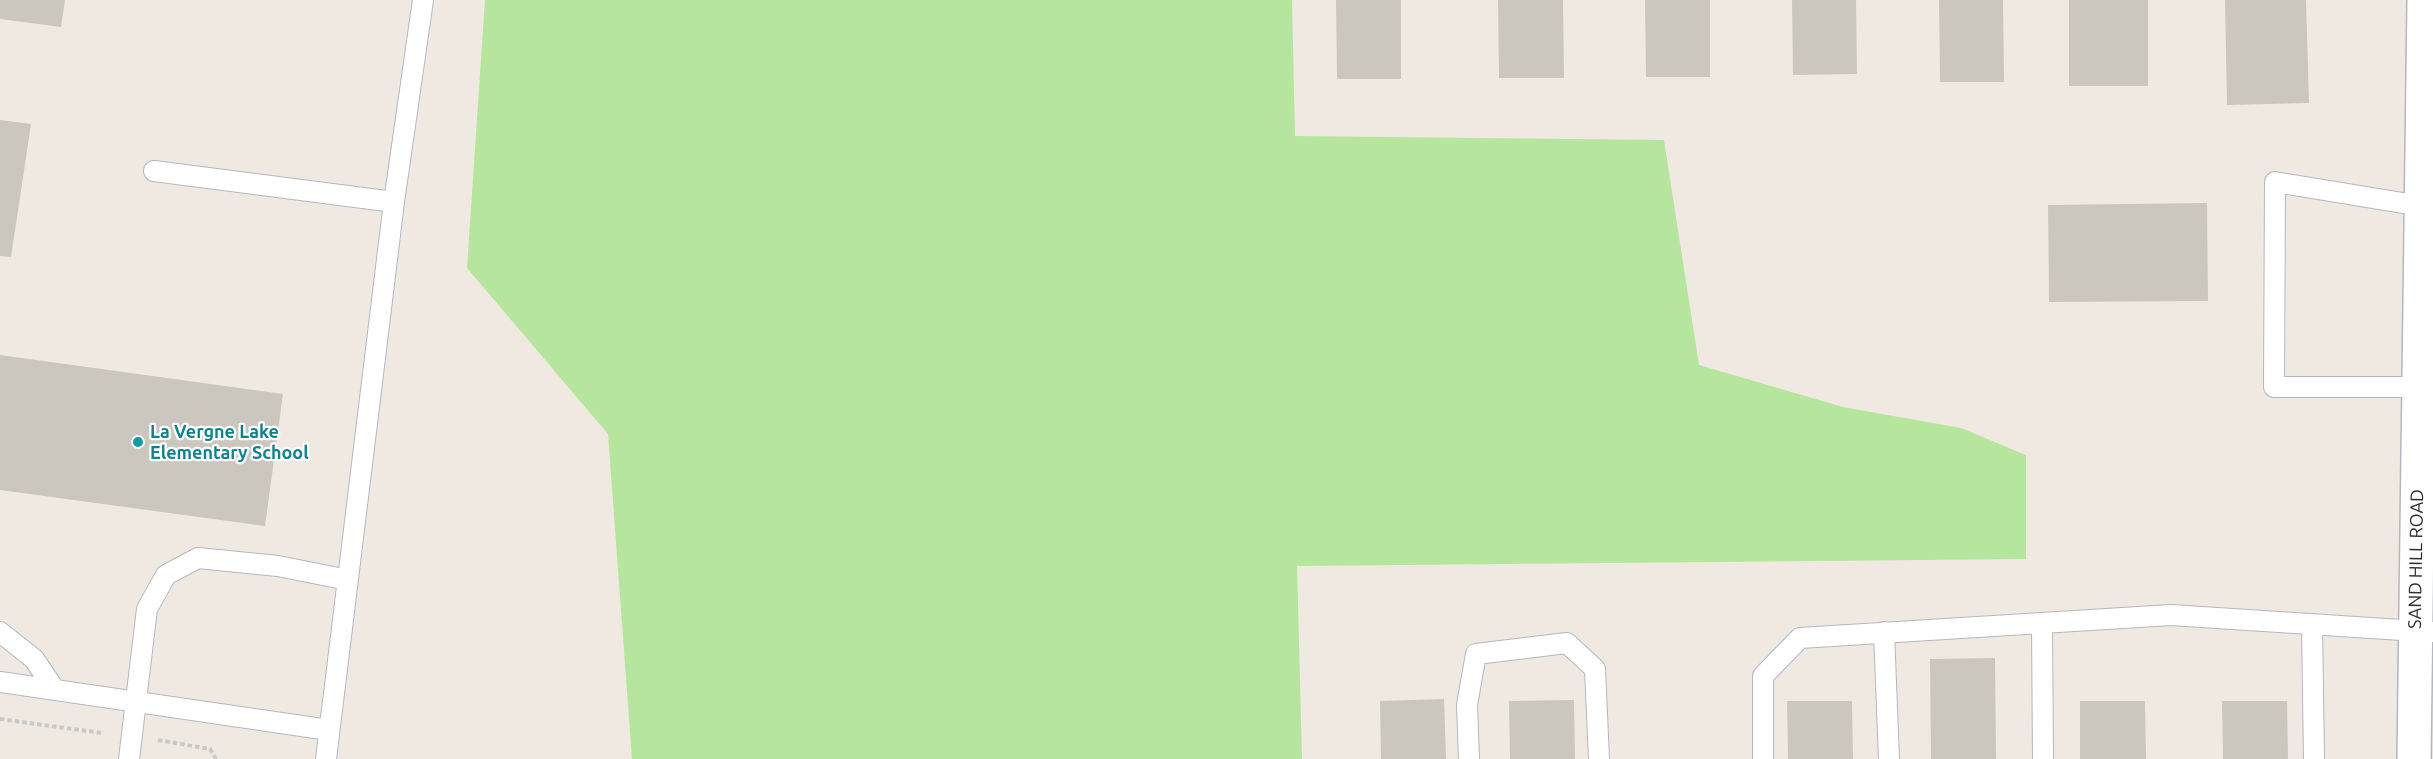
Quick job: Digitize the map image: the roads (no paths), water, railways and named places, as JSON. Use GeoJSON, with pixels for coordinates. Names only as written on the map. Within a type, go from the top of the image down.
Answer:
{"type":"FeatureCollection","features":[{"type":"Feature","properties":{"kind":"street","name":"SAND HILL ROAD"},"geometry":{"type":"LineString","coordinates":[[2414,759],[2424,632],[2418,387],[2421,206],[2428,106],[2424,0]]}},
{"type":"Feature","properties":{"kind":"lane"},"geometry":{"type":"LineString","coordinates":[[326,759],[394,202],[423,0]]}},
{"type":"Feature","properties":{"kind":"lane"},"geometry":{"type":"LineString","coordinates":[[154,171],[394,202]]}},
{"type":"Feature","properties":{"kind":"lane"},"geometry":{"type":"LineString","coordinates":[[2418,387],[2274,387],[2275,182],[2421,206]]}},
{"type":"Feature","properties":{"kind":"lane"},"geometry":{"type":"LineString","coordinates":[[129,759],[147,609],[166,575],[198,558],[278,566],[348,580]]}},
{"type":"Feature","properties":{"kind":"lane"},"geometry":{"type":"LineString","coordinates":[[1763,759],[1762,676],[1800,638],[2171,615],[2424,632]]}},
{"type":"Feature","properties":{"kind":"lane"},"geometry":{"type":"LineString","coordinates":[[2042,623],[2043,759]]}},
{"type":"Feature","properties":{"kind":"lane"},"geometry":{"type":"LineString","coordinates":[[2312,625],[2314,759]]}},
{"type":"Feature","properties":{"kind":"lane"},"geometry":{"type":"LineString","coordinates":[[0,632],[34,659],[55,690]]}},
{"type":"Feature","properties":{"kind":"lane"},"geometry":{"type":"LineString","coordinates":[[1884,632],[1889,759]]}},
{"type":"Feature","properties":{"kind":"lane"},"geometry":{"type":"LineString","coordinates":[[1469,759],[1467,705],[1476,654],[1567,643],[1595,669],[1599,759]]}},
{"type":"Feature","properties":{"kind":"lane"},"geometry":{"type":"LineString","coordinates":[[0,682],[330,730]]}},
{"type":"Feature","properties":{"kind":"place","name":"La Vergne Lake Elementary School"},"geometry":{"type":"Point","coordinates":[138,442]}}]}
